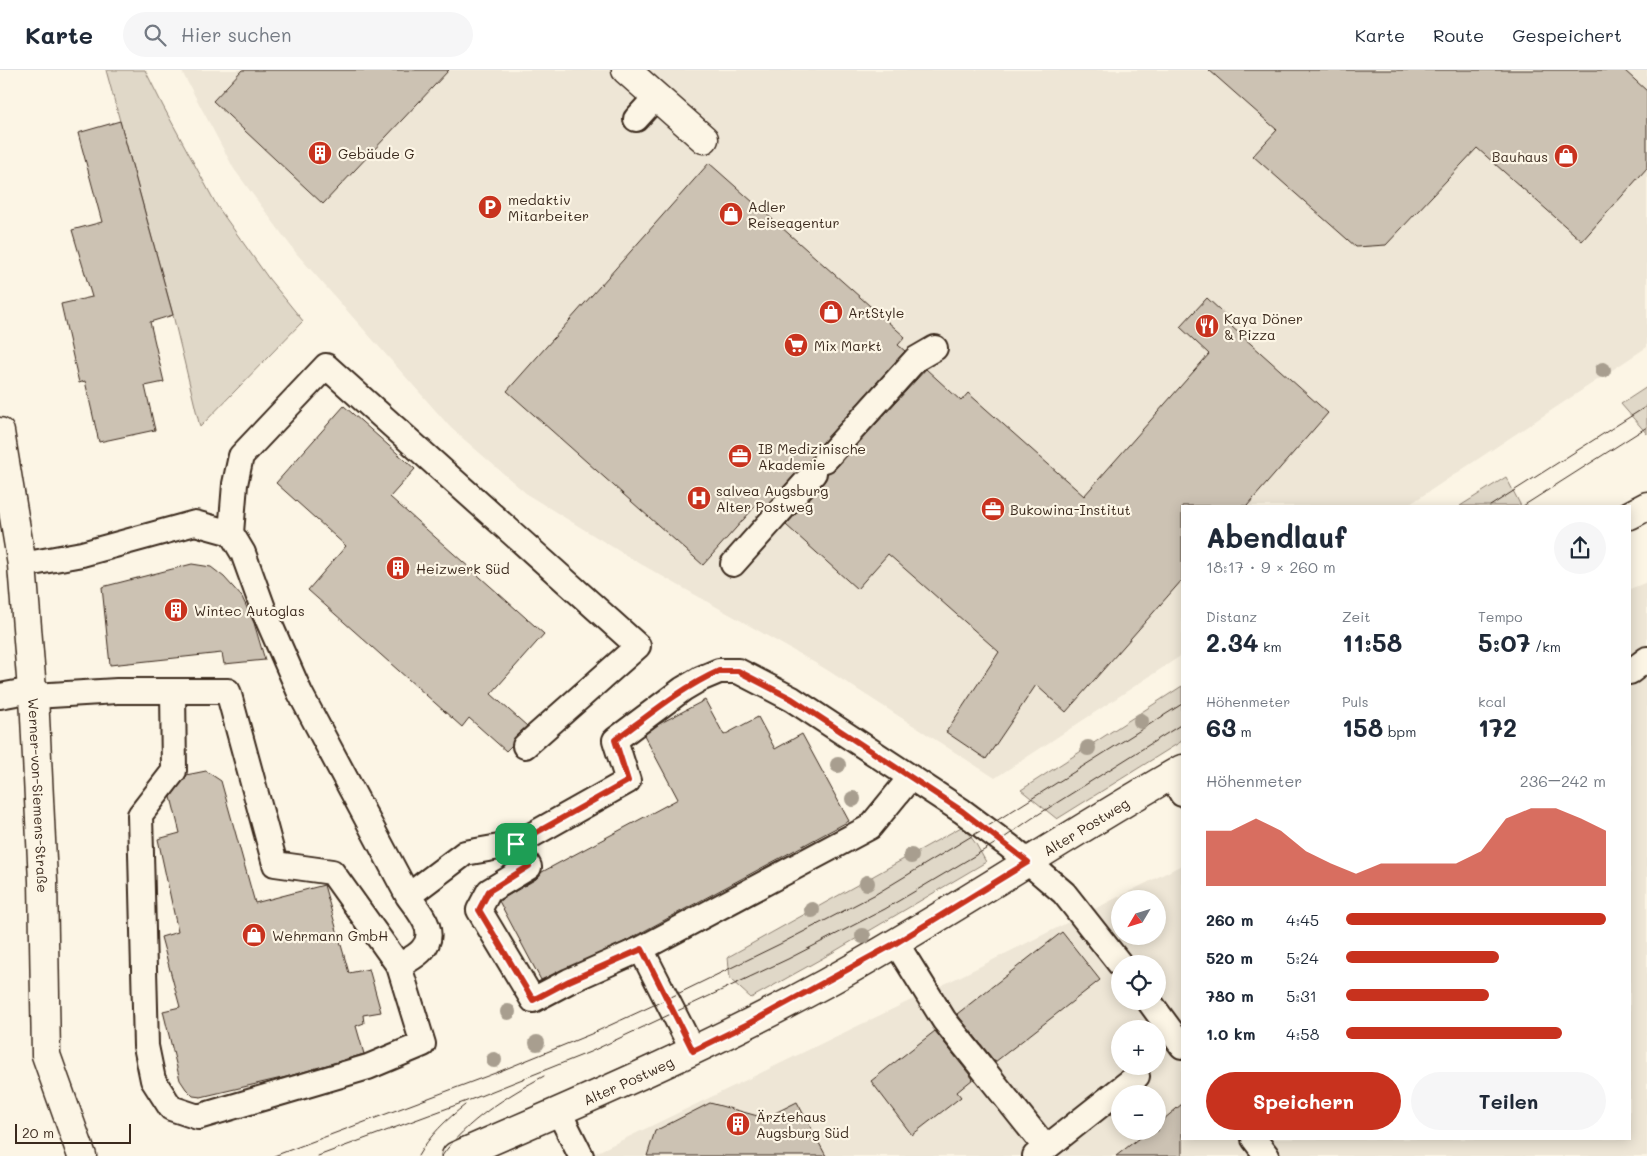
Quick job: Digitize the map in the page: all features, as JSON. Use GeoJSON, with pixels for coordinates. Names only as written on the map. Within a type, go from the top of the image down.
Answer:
{"type":"FeatureCollection","features":[{"type":"Feature","properties":{"kind":"street"},"geometry":{"type":"LineString","coordinates":[[626,70],[704,139]]}},
{"type":"Feature","properties":{"kind":"street","name":"Werner-von-Siemens-Straße"},"geometry":{"type":"LineString","coordinates":[[0,432],[22,565],[33,693],[43,880],[46,1056],[82,1156]]}},
{"type":"Feature","properties":{"kind":"street"},"geometry":{"type":"LineString","coordinates":[[1631,514],[1647,506]]}},
{"type":"Feature","properties":{"kind":"street","name":"Alter Postweg"},"geometry":{"type":"LineString","coordinates":[[456,1156],[693,1051],[781,1007],[896,943],[1028,862],[1179,779]]}},
{"type":"Feature","properties":{"kind":"lane"},"geometry":{"type":"LineString","coordinates":[[636,119],[656,97]]}},
{"type":"Feature","properties":{"kind":"lane"},"geometry":{"type":"LineString","coordinates":[[732,564],[916,359],[935,348]]}},
{"type":"Feature","properties":{"kind":"lane"},"geometry":{"type":"LineString","coordinates":[[399,966],[421,951],[428,941],[428,926],[408,896],[300,693],[264,611],[243,553],[231,533],[235,484],[241,456],[326,366],[638,646],[525,746]]}},
{"type":"Feature","properties":{"kind":"lane"},"geometry":{"type":"LineString","coordinates":[[22,565],[82,554],[195,523],[231,533]]}},
{"type":"Feature","properties":{"kind":"lane"},"geometry":{"type":"LineString","coordinates":[[1631,671],[1647,659]]}},
{"type":"Feature","properties":{"kind":"lane"},"geometry":{"type":"LineString","coordinates":[[408,896],[465,853],[516,844],[628,781],[615,740],[700,679],[719,671],[738,671],[792,699],[962,811],[1028,862],[1064,893],[1113,955]]}},
{"type":"Feature","properties":{"kind":"lane"},"geometry":{"type":"LineString","coordinates":[[0,696],[33,693],[117,691],[173,691],[228,691],[275,864],[332,872],[399,966],[423,1044],[368,1067],[198,1117],[171,1108],[153,1080],[146,1046],[140,815],[174,771],[173,691]]}},
{"type":"Feature","properties":{"kind":"lane"},"geometry":{"type":"LineString","coordinates":[[516,844],[529,866],[489,891],[479,910],[533,1000],[569,981],[642,949],[870,827],[910,778]]}},
{"type":"Feature","properties":{"kind":"lane"},"geometry":{"type":"LineString","coordinates":[[896,943],[944,1020],[1041,1152],[1137,1076]]}},
{"type":"Feature","properties":{"kind":"lane"},"geometry":{"type":"LineString","coordinates":[[642,949],[693,1051]]}},
{"type":"Feature","properties":{"kind":"lane"},"geometry":{"type":"LineString","coordinates":[[1156,1010],[1181,1045]]}},
{"type":"Feature","properties":{"kind":"lane"},"geometry":{"type":"LineString","coordinates":[[559,1112],[581,1156]]}},
{"type":"Feature","properties":{"kind":"lane"},"geometry":{"type":"LineString","coordinates":[[1255,1140],[1267,1156]]}},
{"type":"Feature","properties":{"kind":"shaded area"},"geometry":{"type":"Polygon","coordinates":[[[106,70],[145,70],[217,206],[269,279],[303,321],[200,427],[173,315],[106,70]]]}},
{"type":"Feature","properties":{"kind":"shaded area"},"geometry":{"type":"Polygon","coordinates":[[[181,70],[1647,70],[1647,347],[1409,505],[1181,505],[1181,656],[995,778],[824,668],[632,559],[528,495],[451,428],[296,253],[234,169],[181,70]]]}},
{"type":"Feature","properties":{"kind":"shaded area"},"geometry":{"type":"Polygon","coordinates":[[[1647,387],[1647,434],[1621,404],[1647,387]]]}},
{"type":"Feature","properties":{"kind":"shaded area"},"geometry":{"type":"Polygon","coordinates":[[[1506,477],[1520,505],[1462,505],[1506,477]]]}},
{"type":"Feature","properties":{"kind":"shaded area"},"geometry":{"type":"Polygon","coordinates":[[[1647,582],[1647,1156],[589,1156],[963,975],[1111,901],[1111,945],[1166,945],[1166,890],[1132,890],[1181,866],[1181,1140],[1631,1140],[1631,589],[1647,582]]]}},
{"type":"Feature","properties":{"kind":"shaded area"},"geometry":{"type":"Polygon","coordinates":[[[1181,687],[1181,742],[1057,819],[1021,790],[1181,687]]]}},
{"type":"Feature","properties":{"kind":"shaded area"},"geometry":{"type":"Polygon","coordinates":[[[963,826],[986,862],[751,998],[730,979],[728,957],[963,826]]]}},
{"type":"Feature","properties":{"kind":"building","name":"Gebäude G"},"geometry":{"type":"Polygon","coordinates":[[[242,70],[449,70],[323,204],[213,101],[242,70]]]}},
{"type":"Feature","properties":{"kind":"building","name":"Bauhaus"},"geometry":{"type":"Polygon","coordinates":[[[1209,70],[1624,70],[1647,91],[1647,168],[1582,241],[1477,148],[1386,245],[1356,247],[1253,156],[1277,130],[1209,70]]]}},
{"type":"Feature","properties":{"kind":"building"},"geometry":{"type":"Polygon","coordinates":[[[120,121],[173,315],[150,322],[164,382],[145,386],[155,430],[99,442],[85,381],[79,383],[61,304],[92,297],[72,230],[102,222],[78,133],[120,121]]]}},
{"type":"Feature","properties":{"kind":"building"},"geometry":{"type":"Polygon","coordinates":[[[709,163],[905,337],[898,345],[905,351],[815,451],[812,460],[804,464],[766,507],[760,501],[703,565],[507,391],[709,163]]]}},
{"type":"Feature","properties":{"kind":"building"},"geometry":{"type":"Polygon","coordinates":[[[1207,298],[1235,324],[1232,327],[1328,413],[1248,505],[1181,505],[1181,581],[1066,712],[1036,685],[986,759],[946,732],[999,652],[888,554],[857,589],[786,525],[824,482],[827,473],[835,469],[926,369],[961,401],[968,393],[1084,496],[1209,354],[1180,327],[1207,298]]]}},
{"type":"Feature","properties":{"kind":"building","name":"Heizwerk Süd"},"geometry":{"type":"Polygon","coordinates":[[[344,406],[415,469],[390,497],[544,634],[491,694],[527,726],[516,736],[512,745],[506,751],[469,718],[462,727],[308,590],[346,546],[276,483],[344,406]]]}},
{"type":"Feature","properties":{"kind":"building","name":"Wintec Autoglas"},"geometry":{"type":"Polygon","coordinates":[[[192,564],[211,567],[224,577],[242,597],[254,623],[265,660],[224,664],[222,653],[110,665],[102,587],[192,564]]]}},
{"type":"Feature","properties":{"kind":"building"},"geometry":{"type":"Polygon","coordinates":[[[705,700],[724,735],[758,717],[775,749],[802,734],[849,821],[622,943],[541,980],[499,901],[536,879],[542,872],[678,799],[644,735],[659,724],[705,700]]]}},
{"type":"Feature","properties":{"kind":"building","name":"Wehrmann GmbH"},"geometry":{"type":"Polygon","coordinates":[[[206,771],[221,781],[255,903],[324,885],[349,973],[369,969],[381,1012],[363,1015],[364,1023],[356,1026],[364,1054],[286,1077],[201,1097],[193,1096],[180,1080],[163,1011],[180,1007],[161,937],[178,932],[158,839],[180,833],[171,797],[186,775],[206,771]]]}},
{"type":"Feature","properties":{"kind":"building"},"geometry":{"type":"Polygon","coordinates":[[[1062,932],[1100,980],[995,1062],[957,1014],[1062,932]]]}},
{"type":"Feature","properties":{"kind":"building"},"geometry":{"type":"Polygon","coordinates":[[[935,1031],[973,1079],[957,1092],[961,1097],[912,1135],[871,1081],[935,1031]]]}},
{"type":"Feature","properties":{"kind":"building","name":"Ärztehaus Augsburg Süd"},"geometry":{"type":"Polygon","coordinates":[[[797,1102],[826,1156],[647,1156],[655,1131],[710,1103],[765,1118],[797,1102]]]}},
{"type":"Feature","properties":{"kind":"building"},"geometry":{"type":"Polygon","coordinates":[[[1181,1105],[1182,1156],[1116,1156],[1136,1140],[1166,1140],[1166,1117],[1181,1105]]]}},
{"type":"Feature","properties":{"kind":"tram line"},"geometry":{"type":"LineString","coordinates":[[1492,505],[1647,406]]}},
{"type":"Feature","properties":{"kind":"tram line"},"geometry":{"type":"LineString","coordinates":[[1525,505],[1647,427]]}},
{"type":"Feature","properties":{"kind":"tram line"},"geometry":{"type":"LineString","coordinates":[[274,1156],[498,1072],[591,1034],[780,944],[876,894],[1181,705]]}},
{"type":"Feature","properties":{"kind":"tram line"},"geometry":{"type":"LineString","coordinates":[[318,1156],[475,1098],[590,1052],[788,959],[885,909],[1001,840],[1181,725]]}},
{"type":"Feature","properties":{"kind":"tram line"},"geometry":{"type":"LineString","coordinates":[[442,1156],[452,1143],[488,1110],[544,1076]]}},
{"type":"Feature","properties":{"kind":"tram line"},"geometry":{"type":"LineString","coordinates":[[418,1156],[439,1128],[465,1105]]}},
{"type":"Feature","properties":{"kind":"place","name":"Gebäude G"},"geometry":{"type":"Point","coordinates":[320,153]}},
{"type":"Feature","properties":{"kind":"place","name":"Bauhaus"},"geometry":{"type":"Point","coordinates":[1566,156]}},
{"type":"Feature","properties":{"kind":"place","name":"medaktiv Mitarbeiter"},"geometry":{"type":"Point","coordinates":[490,207]}},
{"type":"Feature","properties":{"kind":"place","name":"Adler Reiseagentur"},"geometry":{"type":"Point","coordinates":[731,214]}},
{"type":"Feature","properties":{"kind":"place","name":"ArtStyle"},"geometry":{"type":"Point","coordinates":[831,312]}},
{"type":"Feature","properties":{"kind":"place","name":"Kaya Döner & Pizza"},"geometry":{"type":"Point","coordinates":[1207,326]}},
{"type":"Feature","properties":{"kind":"place","name":"Mix Markt"},"geometry":{"type":"Point","coordinates":[796,345]}},
{"type":"Feature","properties":{"kind":"place","name":"IB Medizinische Akademie"},"geometry":{"type":"Point","coordinates":[740,456]}},
{"type":"Feature","properties":{"kind":"place","name":"salvea Augsburg Alter Postweg"},"geometry":{"type":"Point","coordinates":[699,498]}},
{"type":"Feature","properties":{"kind":"place","name":"Bukowina-Institut"},"geometry":{"type":"Point","coordinates":[993,509]}},
{"type":"Feature","properties":{"kind":"place","name":"Heizwerk Süd"},"geometry":{"type":"Point","coordinates":[398,568]}},
{"type":"Feature","properties":{"kind":"place","name":"Wintec Autoglas"},"geometry":{"type":"Point","coordinates":[176,610]}},
{"type":"Feature","properties":{"kind":"place","name":"Wehrmann GmbH"},"geometry":{"type":"Point","coordinates":[254,935]}},
{"type":"Feature","properties":{"kind":"place","name":"Ärztehaus Augsburg Süd"},"geometry":{"type":"Point","coordinates":[738,1124]}},
{"type":"Feature","properties":{"kind":"route"},"geometry":{"type":"LineString","coordinates":[[719,671],[738,671],[792,699],[962,811],[1028,862],[896,943],[822,985],[693,1051],[642,949],[569,981],[533,1000],[479,910],[489,891],[529,866],[516,844],[628,781],[615,740],[700,679],[719,671]]}}]}
